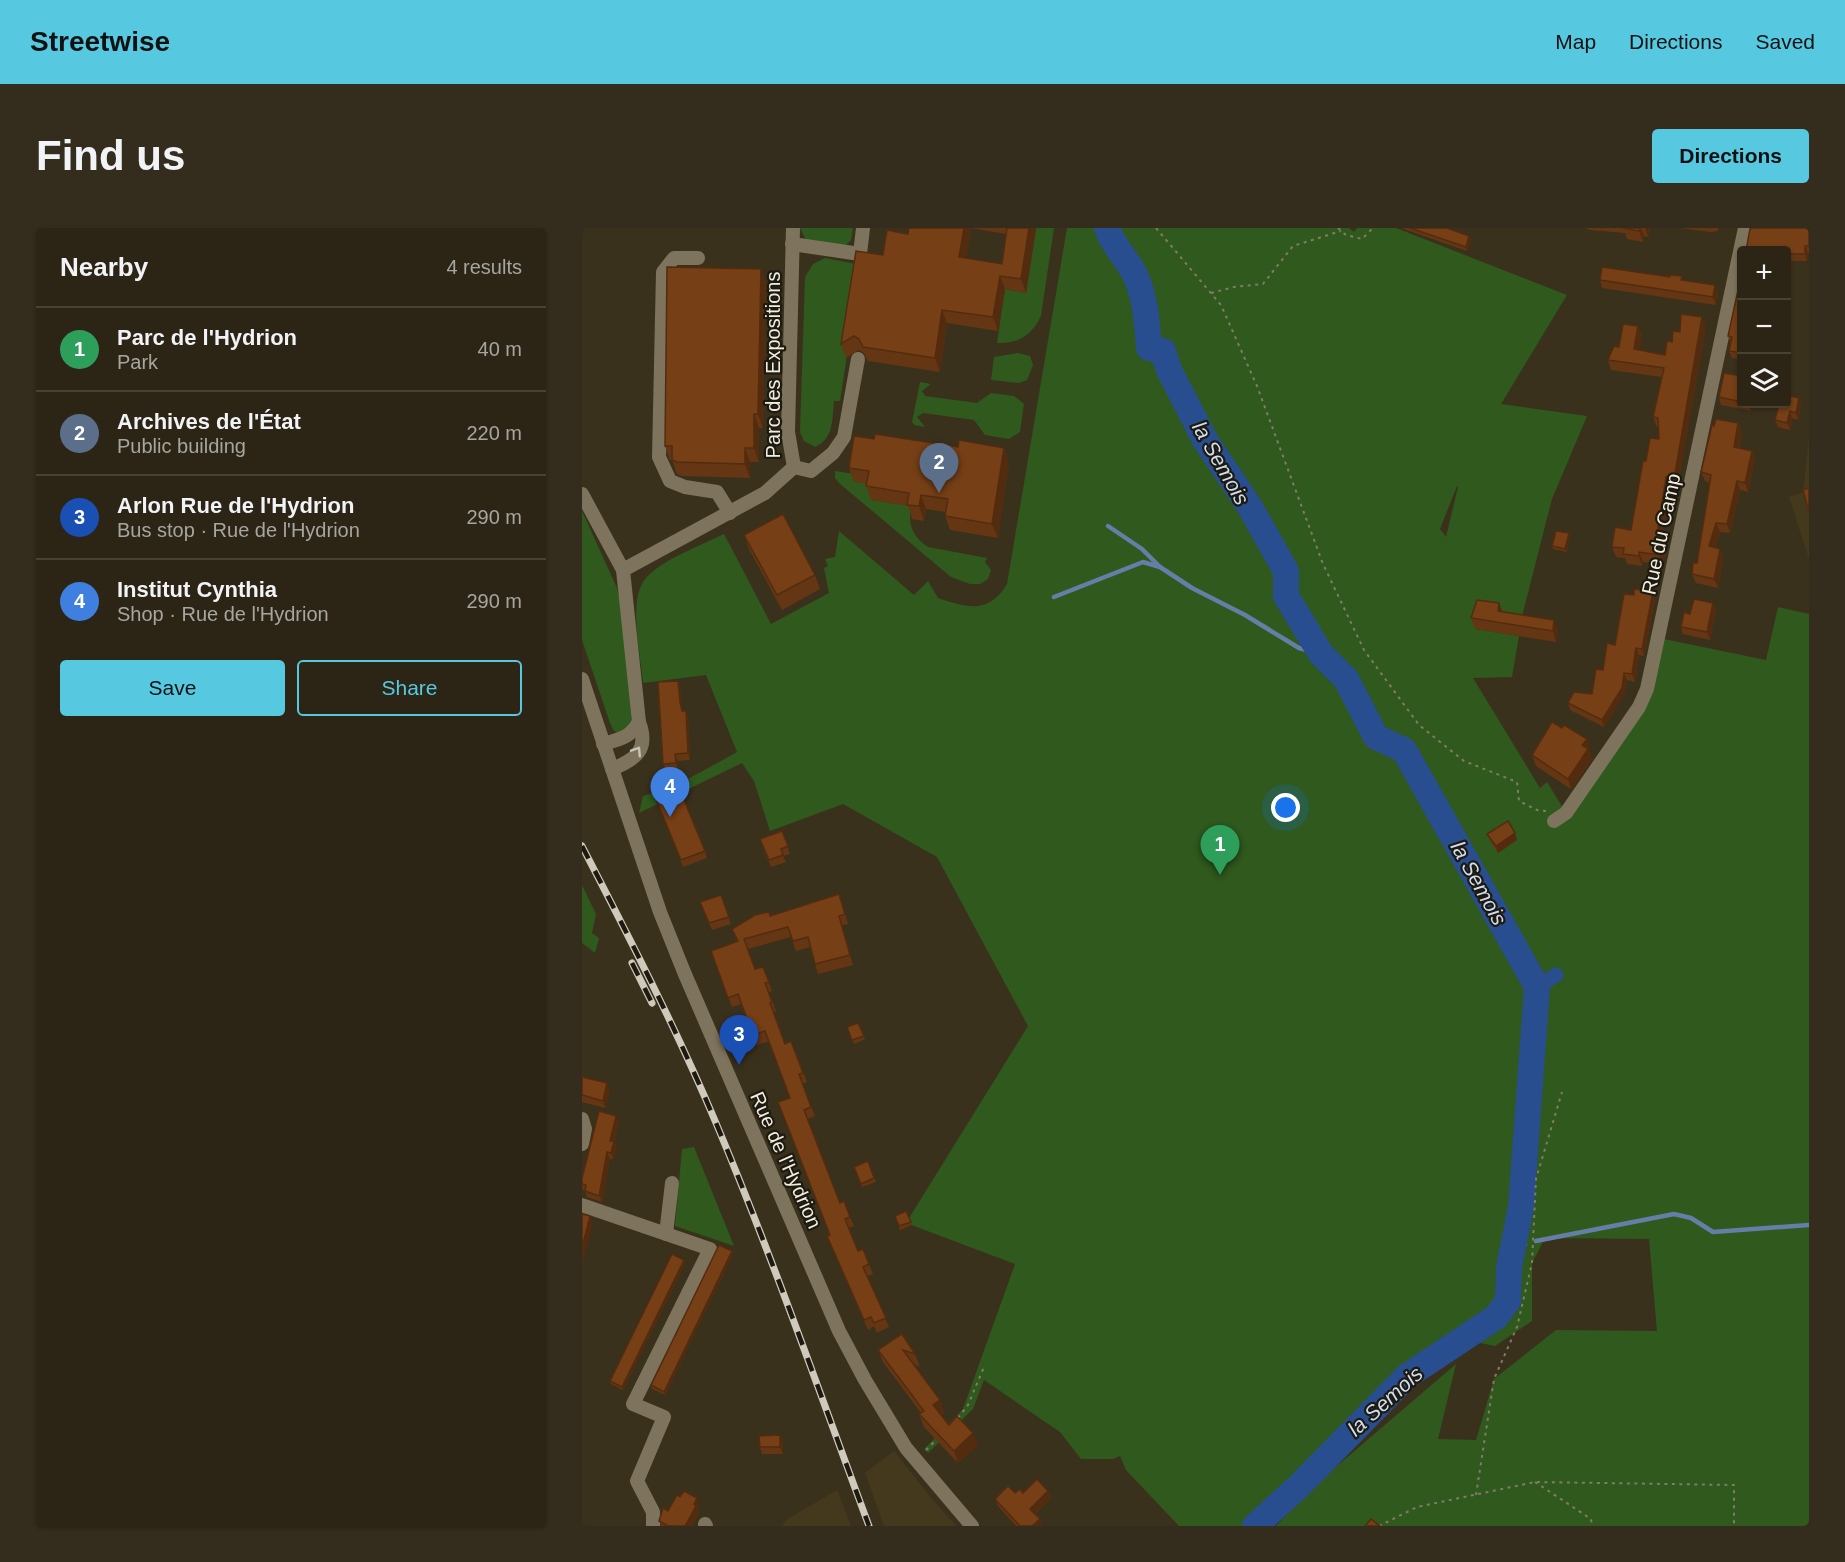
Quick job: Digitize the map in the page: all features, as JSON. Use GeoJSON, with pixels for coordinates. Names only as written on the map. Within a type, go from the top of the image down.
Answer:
{"type":"FeatureCollection","features":[{"type":"Feature","properties":{"kind":"street","name":"Parc des Expositions"},"geometry":{"type":"LineString","coordinates":[[623,570],[765,493],[794,467],[788,432],[793,228]]}},
{"type":"Feature","properties":{"kind":"street","name":"Parc des Expositions"},"geometry":{"type":"LineString","coordinates":[[792,244],[860,254],[863,228]]}},
{"type":"Feature","properties":{"kind":"street","name":"Rue du Camp"},"geometry":{"type":"LineString","coordinates":[[1554,821],[1566,813],[1639,707],[1647,689],[1745,228]]}},
{"type":"Feature","properties":{"kind":"street"},"geometry":{"type":"LineString","coordinates":[[698,258],[674,258],[663,272],[659,457],[670,481],[685,487],[717,492],[730,513]]}},
{"type":"Feature","properties":{"kind":"street"},"geometry":{"type":"LineString","coordinates":[[794,467],[810,471],[833,453],[844,436],[858,359]]}},
{"type":"Feature","properties":{"kind":"street"},"geometry":{"type":"LineString","coordinates":[[582,494],[623,570],[639,722],[643,735],[642,745],[637,754],[625,764],[612,769]]}},
{"type":"Feature","properties":{"kind":"street","name":"Rue de l'Hydrion"},"geometry":{"type":"LineString","coordinates":[[582,679],[684,972],[839,1331],[885,1416],[916,1461],[972,1526]]}},
{"type":"Feature","properties":{"kind":"street"},"geometry":{"type":"LineString","coordinates":[[603,744],[625,738],[632,733],[639,722]]}},
{"type":"Feature","properties":{"kind":"street"},"geometry":{"type":"LineString","coordinates":[[582,1119],[585,1128],[582,1144]]}},
{"type":"Feature","properties":{"kind":"street"},"geometry":{"type":"LineString","coordinates":[[666,1233],[672,1183]]}},
{"type":"Feature","properties":{"kind":"street"},"geometry":{"type":"LineString","coordinates":[[582,1205],[710,1249],[633,1404],[664,1417],[637,1481],[653,1512],[653,1526]]}},
{"type":"Feature","properties":{"kind":"path"},"geometry":{"type":"LineString","coordinates":[[892,238],[894,228]]}},
{"type":"Feature","properties":{"kind":"path"},"geometry":{"type":"LineString","coordinates":[[1156,228],[1221,305],[1257,386],[1323,564],[1364,650],[1419,725],[1464,760],[1517,782],[1519,801],[1537,810],[1566,813]]}},
{"type":"Feature","properties":{"kind":"path"},"geometry":{"type":"LineString","coordinates":[[1211,293],[1234,286],[1263,284],[1293,246],[1339,229],[1362,239],[1373,228]]}},
{"type":"Feature","properties":{"kind":"path"},"geometry":{"type":"LineString","coordinates":[[1476,1495],[1494,1379],[1517,1327],[1532,1263],[1536,1179],[1562,1092]]}},
{"type":"Feature","properties":{"kind":"path"},"geometry":{"type":"LineString","coordinates":[[952,1423],[968,1405],[984,1367]]}},
{"type":"Feature","properties":{"kind":"path"},"geometry":{"type":"LineString","coordinates":[[916,1461],[940,1436]]}},
{"type":"Feature","properties":{"kind":"path"},"geometry":{"type":"LineString","coordinates":[[1535,1482],[1591,1519],[1592,1526]]}},
{"type":"Feature","properties":{"kind":"path"},"geometry":{"type":"LineString","coordinates":[[1379,1526],[1417,1507],[1535,1482],[1734,1485],[1734,1526]]}},
{"type":"Feature","properties":{"kind":"shaded area"},"geometry":{"type":"Polygon","coordinates":[[[1809,438],[1809,559],[1789,497],[1803,492],[1809,438]]]}},
{"type":"Feature","properties":{"kind":"shaded area"},"geometry":{"type":"Polygon","coordinates":[[[894,1451],[956,1526],[884,1526],[865,1473],[894,1451]]]}},
{"type":"Feature","properties":{"kind":"shaded area"},"geometry":{"type":"Polygon","coordinates":[[[837,1490],[851,1526],[782,1526],[786,1520],[837,1490]]]}},
{"type":"Feature","properties":{"kind":"green space"},"geometry":{"type":"Polygon","coordinates":[[[800,228],[853,228],[851,240],[845,246],[806,240],[800,228]]]}},
{"type":"Feature","properties":{"kind":"green space"},"geometry":{"type":"Polygon","coordinates":[[[1036,228],[1054,228],[1041,316],[1024,337],[1011,342],[997,343],[1005,289],[1026,293],[1036,228]]]}},
{"type":"Feature","properties":{"kind":"green space"},"geometry":{"type":"Polygon","coordinates":[[[1067,228],[1349,228],[1354,232],[1357,228],[1396,228],[1567,295],[1501,404],[1587,416],[1552,499],[1520,624],[1475,629],[1519,636],[1512,677],[1473,678],[1540,788],[1547,782],[1566,813],[1639,707],[1659,638],[1766,660],[1778,607],[1809,614],[1809,1526],[1276,1526],[1310,1489],[1456,1364],[1438,1439],[1476,1440],[1494,1379],[1556,1330],[1657,1331],[1649,1239],[1545,1238],[1532,1263],[1532,1321],[1495,1346],[1470,1341],[1428,1367],[1263,1526],[1179,1526],[1126,1470],[1120,1456],[1113,1459],[1081,1459],[1060,1432],[984,1380],[973,1409],[928,1453],[924,1449],[963,1409],[1015,1264],[906,1223],[1028,1026],[937,857],[843,804],[770,831],[754,781],[742,763],[639,813],[643,796],[680,783],[737,752],[706,675],[643,683],[637,628],[637,599],[640,587],[646,578],[661,565],[724,534],[771,624],[829,593],[824,568],[828,566],[825,559],[835,557],[839,531],[914,595],[928,581],[938,598],[968,606],[977,606],[993,600],[1007,584],[1067,228]],[[1458,487],[1440,529],[1446,537],[1458,487]]]}},
{"type":"Feature","properties":{"kind":"green space"},"geometry":{"type":"Polygon","coordinates":[[[825,258],[861,265],[840,401],[834,401],[829,434],[815,447],[804,441],[800,432],[805,277],[813,264],[825,258]]]}},
{"type":"Feature","properties":{"kind":"green space"},"geometry":{"type":"Polygon","coordinates":[[[1018,353],[1030,356],[1033,365],[1027,380],[1019,383],[991,380],[994,357],[1018,353]]]}},
{"type":"Feature","properties":{"kind":"green space"},"geometry":{"type":"Polygon","coordinates":[[[920,382],[931,384],[922,391],[925,396],[977,403],[991,393],[1014,396],[1024,404],[1020,432],[1009,439],[985,435],[974,420],[923,413],[917,417],[925,427],[914,425],[912,422],[920,382]]]}},
{"type":"Feature","properties":{"kind":"green space"},"geometry":{"type":"Polygon","coordinates":[[[835,471],[855,474],[874,485],[872,500],[911,506],[912,530],[928,547],[987,558],[985,562],[991,570],[988,579],[980,584],[970,584],[951,577],[839,483],[835,478],[835,471]]]}},
{"type":"Feature","properties":{"kind":"green space"},"geometry":{"type":"Polygon","coordinates":[[[582,511],[617,588],[621,607],[632,722],[622,734],[614,731],[610,723],[582,640],[582,511]]]}},
{"type":"Feature","properties":{"kind":"green space"},"geometry":{"type":"Polygon","coordinates":[[[582,885],[596,914],[592,933],[599,938],[595,953],[582,943],[582,885]]]}},
{"type":"Feature","properties":{"kind":"green space"},"geometry":{"type":"Polygon","coordinates":[[[694,1147],[734,1246],[675,1226],[682,1149],[694,1147]]]}},
{"type":"Feature","properties":{"kind":"building"},"geometry":{"type":"Polygon","coordinates":[[[909,228],[964,228],[959,257],[1002,264],[1007,228],[1029,228],[1021,279],[1000,276],[993,317],[942,310],[935,358],[863,347],[859,339],[854,336],[841,344],[856,251],[883,255],[887,230],[908,234],[909,228]]]}},
{"type":"Feature","properties":{"kind":"building"},"geometry":{"type":"Polygon","coordinates":[[[1410,228],[1447,228],[1469,236],[1466,247],[1410,228]]]}},
{"type":"Feature","properties":{"kind":"building"},"geometry":{"type":"Polygon","coordinates":[[[1623,228],[1640,228],[1639,231],[1623,228]]]}},
{"type":"Feature","properties":{"kind":"building"},"geometry":{"type":"Polygon","coordinates":[[[1809,228],[1809,246],[1805,246],[1805,254],[1791,254],[1791,246],[1747,246],[1750,229],[1809,228]]]}},
{"type":"Feature","properties":{"kind":"building"},"geometry":{"type":"Polygon","coordinates":[[[667,267],[761,269],[758,414],[754,414],[754,448],[745,448],[745,464],[677,462],[672,460],[672,446],[665,446],[667,267]]]}},
{"type":"Feature","properties":{"kind":"building"},"geometry":{"type":"Polygon","coordinates":[[[1602,267],[1670,277],[1670,275],[1682,276],[1681,280],[1715,285],[1713,297],[1600,280],[1602,267]]]}},
{"type":"Feature","properties":{"kind":"building"},"geometry":{"type":"Polygon","coordinates":[[[1737,295],[1737,352],[1729,351],[1732,337],[1728,336],[1737,295]]]}},
{"type":"Feature","properties":{"kind":"building"},"geometry":{"type":"Polygon","coordinates":[[[1681,314],[1702,317],[1674,479],[1666,477],[1658,529],[1663,530],[1659,555],[1639,552],[1639,556],[1623,554],[1624,548],[1612,547],[1615,527],[1631,530],[1643,461],[1646,461],[1650,438],[1659,439],[1658,418],[1653,417],[1664,368],[1608,360],[1614,346],[1619,347],[1623,324],[1638,326],[1634,349],[1665,355],[1667,341],[1672,342],[1673,331],[1680,332],[1681,314]]]}},
{"type":"Feature","properties":{"kind":"building"},"geometry":{"type":"Polygon","coordinates":[[[1724,373],[1737,375],[1737,401],[1719,397],[1724,373]]]}},
{"type":"Feature","properties":{"kind":"building"},"geometry":{"type":"Polygon","coordinates":[[[1791,396],[1799,398],[1796,413],[1790,411],[1787,423],[1775,420],[1778,408],[1791,408],[1791,396]]]}},
{"type":"Feature","properties":{"kind":"building"},"geometry":{"type":"Polygon","coordinates":[[[1716,419],[1738,423],[1734,447],[1752,451],[1745,483],[1737,481],[1727,524],[1716,523],[1709,546],[1720,549],[1714,579],[1692,574],[1693,563],[1697,563],[1711,475],[1701,472],[1712,425],[1714,426],[1716,419]]]}},
{"type":"Feature","properties":{"kind":"building"},"geometry":{"type":"Polygon","coordinates":[[[875,434],[958,447],[959,440],[1004,448],[992,524],[945,516],[948,499],[921,495],[919,506],[907,505],[909,493],[866,486],[869,471],[849,468],[854,436],[874,439],[875,434]]]}},
{"type":"Feature","properties":{"kind":"building"},"geometry":{"type":"Polygon","coordinates":[[[1809,488],[1809,512],[1803,490],[1809,488]]]}},
{"type":"Feature","properties":{"kind":"building"},"geometry":{"type":"Polygon","coordinates":[[[783,514],[815,575],[777,595],[744,535],[783,514]]]}},
{"type":"Feature","properties":{"kind":"building"},"geometry":{"type":"Polygon","coordinates":[[[1556,531],[1569,533],[1565,549],[1552,546],[1556,531]]]}},
{"type":"Feature","properties":{"kind":"building"},"geometry":{"type":"Polygon","coordinates":[[[1634,589],[1653,591],[1642,649],[1636,648],[1632,674],[1624,673],[1622,688],[1602,720],[1568,703],[1574,692],[1592,694],[1596,669],[1603,670],[1607,643],[1615,645],[1624,594],[1634,595],[1634,589]]]}},
{"type":"Feature","properties":{"kind":"building"},"geometry":{"type":"Polygon","coordinates":[[[1694,599],[1713,603],[1707,632],[1681,627],[1684,612],[1690,614],[1694,599]]]}},
{"type":"Feature","properties":{"kind":"building"},"geometry":{"type":"Polygon","coordinates":[[[1477,600],[1499,603],[1498,611],[1554,620],[1553,631],[1471,618],[1477,600]]]}},
{"type":"Feature","properties":{"kind":"building"},"geometry":{"type":"Polygon","coordinates":[[[678,681],[682,711],[686,711],[688,753],[675,754],[676,763],[663,764],[658,682],[678,681]]]}},
{"type":"Feature","properties":{"kind":"building"},"geometry":{"type":"Polygon","coordinates":[[[1552,722],[1562,728],[1564,725],[1587,739],[1582,745],[1588,749],[1568,779],[1532,755],[1552,722]]]}},
{"type":"Feature","properties":{"kind":"building"},"geometry":{"type":"Polygon","coordinates":[[[680,790],[705,851],[681,860],[656,799],[680,790]]]}},
{"type":"Feature","properties":{"kind":"building"},"geometry":{"type":"Polygon","coordinates":[[[1508,821],[1515,833],[1496,846],[1487,834],[1508,821]]]}},
{"type":"Feature","properties":{"kind":"building"},"geometry":{"type":"Polygon","coordinates":[[[782,831],[788,846],[781,849],[783,855],[769,860],[760,839],[782,831]]]}},
{"type":"Feature","properties":{"kind":"building"},"geometry":{"type":"Polygon","coordinates":[[[839,894],[845,914],[839,916],[850,955],[815,964],[808,937],[793,941],[788,927],[744,939],[755,969],[763,967],[769,982],[765,983],[772,1002],[770,1003],[785,1044],[791,1041],[803,1073],[799,1074],[811,1107],[804,1110],[840,1203],[844,1201],[850,1217],[845,1219],[858,1251],[863,1249],[869,1264],[863,1267],[886,1318],[874,1323],[871,1317],[864,1320],[827,1236],[830,1235],[778,1102],[790,1098],[765,1031],[753,1035],[738,994],[728,998],[711,951],[738,941],[732,929],[755,915],[769,912],[770,916],[839,894]]]}},
{"type":"Feature","properties":{"kind":"building"},"geometry":{"type":"Polygon","coordinates":[[[721,895],[729,917],[709,923],[700,902],[721,895]]]}},
{"type":"Feature","properties":{"kind":"building"},"geometry":{"type":"Polygon","coordinates":[[[858,1023],[864,1036],[852,1040],[847,1027],[858,1023]]]}},
{"type":"Feature","properties":{"kind":"building"},"geometry":{"type":"Polygon","coordinates":[[[582,1077],[607,1083],[603,1101],[582,1095],[582,1077]]]}},
{"type":"Feature","properties":{"kind":"building"},"geometry":{"type":"Polygon","coordinates":[[[599,1111],[616,1116],[610,1141],[614,1141],[611,1153],[607,1152],[599,1196],[585,1191],[586,1185],[582,1184],[582,1178],[599,1111]]]}},
{"type":"Feature","properties":{"kind":"building"},"geometry":{"type":"Polygon","coordinates":[[[868,1161],[874,1178],[861,1184],[854,1167],[868,1161]]]}},
{"type":"Feature","properties":{"kind":"building"},"geometry":{"type":"Polygon","coordinates":[[[906,1211],[911,1222],[899,1226],[895,1216],[906,1211]]]}},
{"type":"Feature","properties":{"kind":"building"},"geometry":{"type":"Polygon","coordinates":[[[582,1214],[590,1216],[582,1248],[582,1214]]]}},
{"type":"Feature","properties":{"kind":"building"},"geometry":{"type":"Polygon","coordinates":[[[719,1245],[732,1251],[664,1392],[651,1385],[719,1245]]]}},
{"type":"Feature","properties":{"kind":"building"},"geometry":{"type":"Polygon","coordinates":[[[672,1254],[684,1260],[622,1387],[610,1381],[672,1254]]]}},
{"type":"Feature","properties":{"kind":"building"},"geometry":{"type":"Polygon","coordinates":[[[902,1334],[915,1354],[903,1350],[940,1400],[933,1405],[949,1425],[957,1416],[973,1433],[954,1451],[919,1414],[924,1411],[878,1350],[902,1334]]]}},
{"type":"Feature","properties":{"kind":"building"},"geometry":{"type":"Polygon","coordinates":[[[780,1435],[780,1447],[760,1447],[759,1436],[780,1435]]]}},
{"type":"Feature","properties":{"kind":"building"},"geometry":{"type":"Polygon","coordinates":[[[1037,1479],[1048,1491],[1030,1509],[1040,1519],[1032,1526],[1020,1526],[995,1499],[1008,1486],[1015,1493],[1020,1489],[1023,1493],[1037,1479]]]}},
{"type":"Feature","properties":{"kind":"building"},"geometry":{"type":"Polygon","coordinates":[[[684,1491],[697,1498],[694,1504],[696,1506],[685,1526],[668,1526],[659,1521],[663,1508],[668,1511],[677,1495],[680,1497],[684,1491]]]}},
{"type":"Feature","properties":{"kind":"building"},"geometry":{"type":"Polygon","coordinates":[[[1371,1519],[1380,1526],[1365,1526],[1371,1519]]]}},
{"type":"Feature","properties":{"kind":"waterway","name":"la Semois"},"geometry":{"type":"LineString","coordinates":[[1107,228],[1133,271],[1142,294],[1149,348],[1163,351],[1169,370],[1205,440],[1250,507],[1286,571],[1286,596],[1321,654],[1346,679],[1376,737],[1404,750],[1537,987],[1521,1207],[1509,1267],[1508,1301],[1496,1317],[1407,1376],[1299,1486],[1255,1526]]}},
{"type":"Feature","properties":{"kind":"waterway"},"geometry":{"type":"LineString","coordinates":[[1108,526],[1142,549],[1160,567]]}},
{"type":"Feature","properties":{"kind":"waterway"},"geometry":{"type":"LineString","coordinates":[[1054,597],[1143,562],[1160,567],[1192,588],[1245,615],[1299,648],[1321,654]]}},
{"type":"Feature","properties":{"kind":"waterway"},"geometry":{"type":"LineString","coordinates":[[1537,987],[1556,975]]}},
{"type":"Feature","properties":{"kind":"waterway"},"geometry":{"type":"LineString","coordinates":[[1536,1241],[1674,1214],[1691,1218],[1713,1232],[1809,1225]]}},
{"type":"Feature","properties":{"kind":"waterway"},"geometry":{"type":"LineString","coordinates":[[1513,1246],[1525,1244]]}},
{"type":"Feature","properties":{"kind":"railway"},"geometry":{"type":"LineString","coordinates":[[582,846],[635,949],[716,1123],[776,1273],[869,1526]]}},
{"type":"Feature","properties":{"kind":"railway"},"geometry":{"type":"LineString","coordinates":[[632,963],[652,1003]]}},
{"type":"Feature","properties":{"kind":"place","name":"Archives de l'État"},"geometry":{"type":"Point","coordinates":[939,493]}},
{"type":"Feature","properties":{"kind":"place","name":"Institut Cynthia"},"geometry":{"type":"Point","coordinates":[670,817]}},
{"type":"Feature","properties":{"kind":"place","name":"Parc de l'Hydrion"},"geometry":{"type":"Point","coordinates":[1220,875]}},
{"type":"Feature","properties":{"kind":"place","name":"Arlon Rue de l'Hydrion"},"geometry":{"type":"Point","coordinates":[739,1065]}}]}
